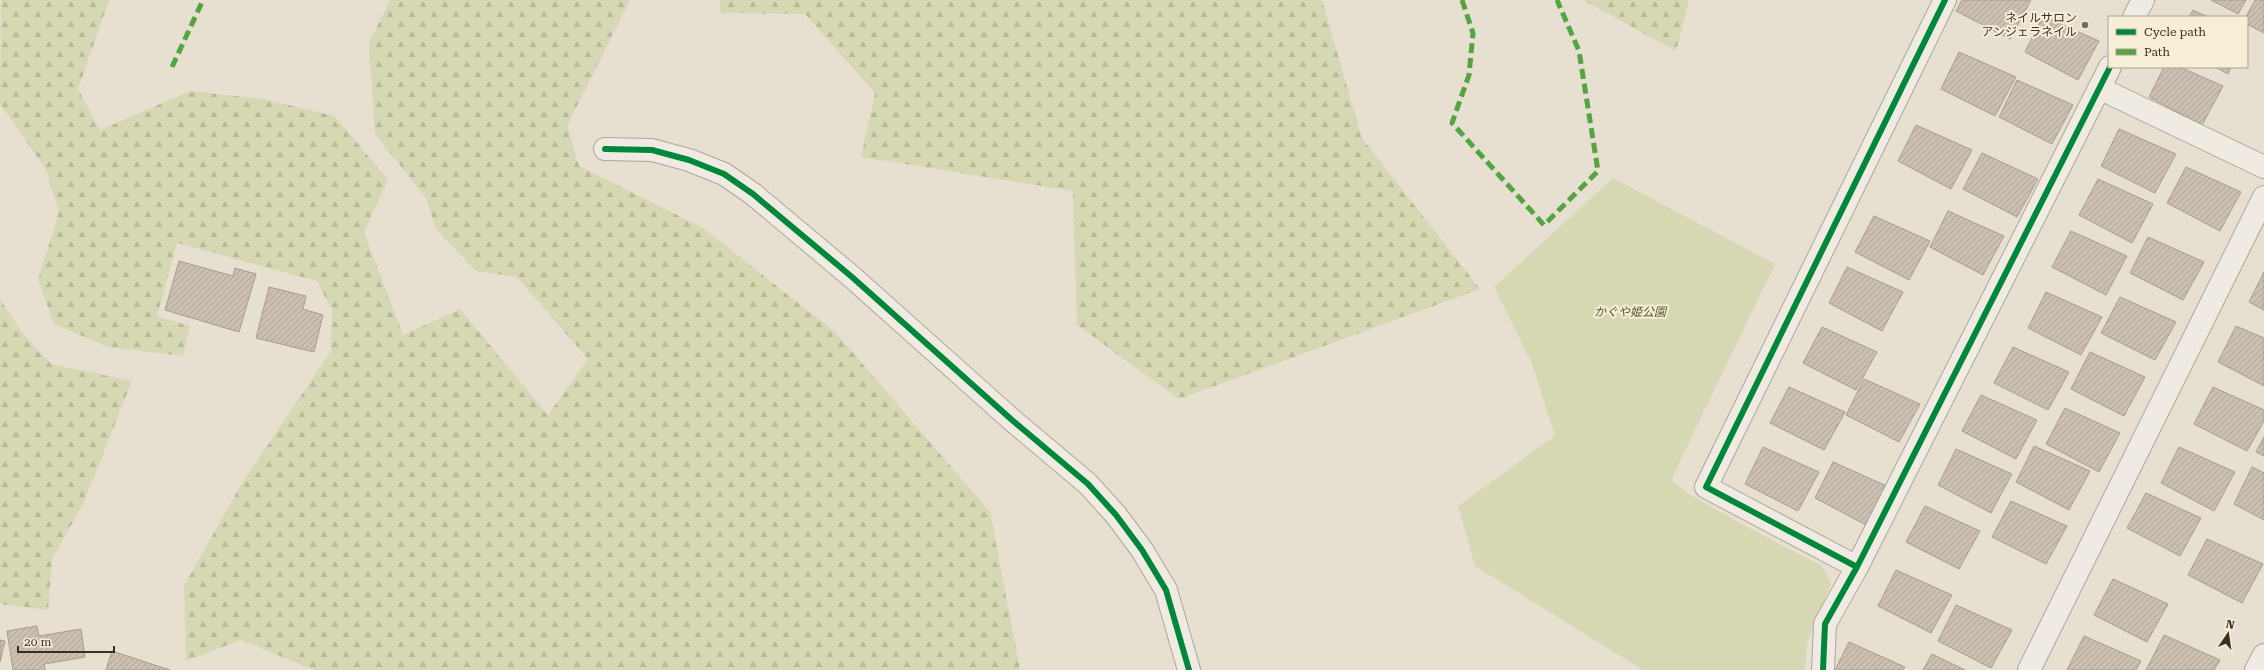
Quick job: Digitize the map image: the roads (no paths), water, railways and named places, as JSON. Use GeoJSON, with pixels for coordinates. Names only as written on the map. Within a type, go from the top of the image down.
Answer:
{"type":"FeatureCollection","features":[{"type":"Feature","properties":{"kind":"street"},"geometry":{"type":"LineString","coordinates":[[1857,567],[1706,487],[1945,0]]}},
{"type":"Feature","properties":{"kind":"street"},"geometry":{"type":"LineString","coordinates":[[2135,16],[2143,0]]}},
{"type":"Feature","properties":{"kind":"street"},"geometry":{"type":"LineString","coordinates":[[1823,670],[1825,624],[1857,567],[2110,68]]}},
{"type":"Feature","properties":{"kind":"street"},"geometry":{"type":"LineString","coordinates":[[2100,88],[2264,167]]}},
{"type":"Feature","properties":{"kind":"street"},"geometry":{"type":"LineString","coordinates":[[605,148],[652,150],[688,160],[724,174],[753,194],[852,277],[1012,420],[1088,484],[1116,515],[1142,550],[1166,590],[1189,670]]}},
{"type":"Feature","properties":{"kind":"street"},"geometry":{"type":"LineString","coordinates":[[2029,670],[2264,197]]}},
{"type":"Feature","properties":{"kind":"street"},"geometry":{"type":"LineString","coordinates":[[2256,670],[2264,655]]}},
{"type":"Feature","properties":{"kind":"place","name":"ネイルサロン アンジェラネイル"},"geometry":{"type":"Point","coordinates":[2085,25]}},
{"type":"Feature","properties":{"kind":"park label","name":"かぐや姫公園"},"geometry":{"type":"Point","coordinates":[1630,312]}}]}
